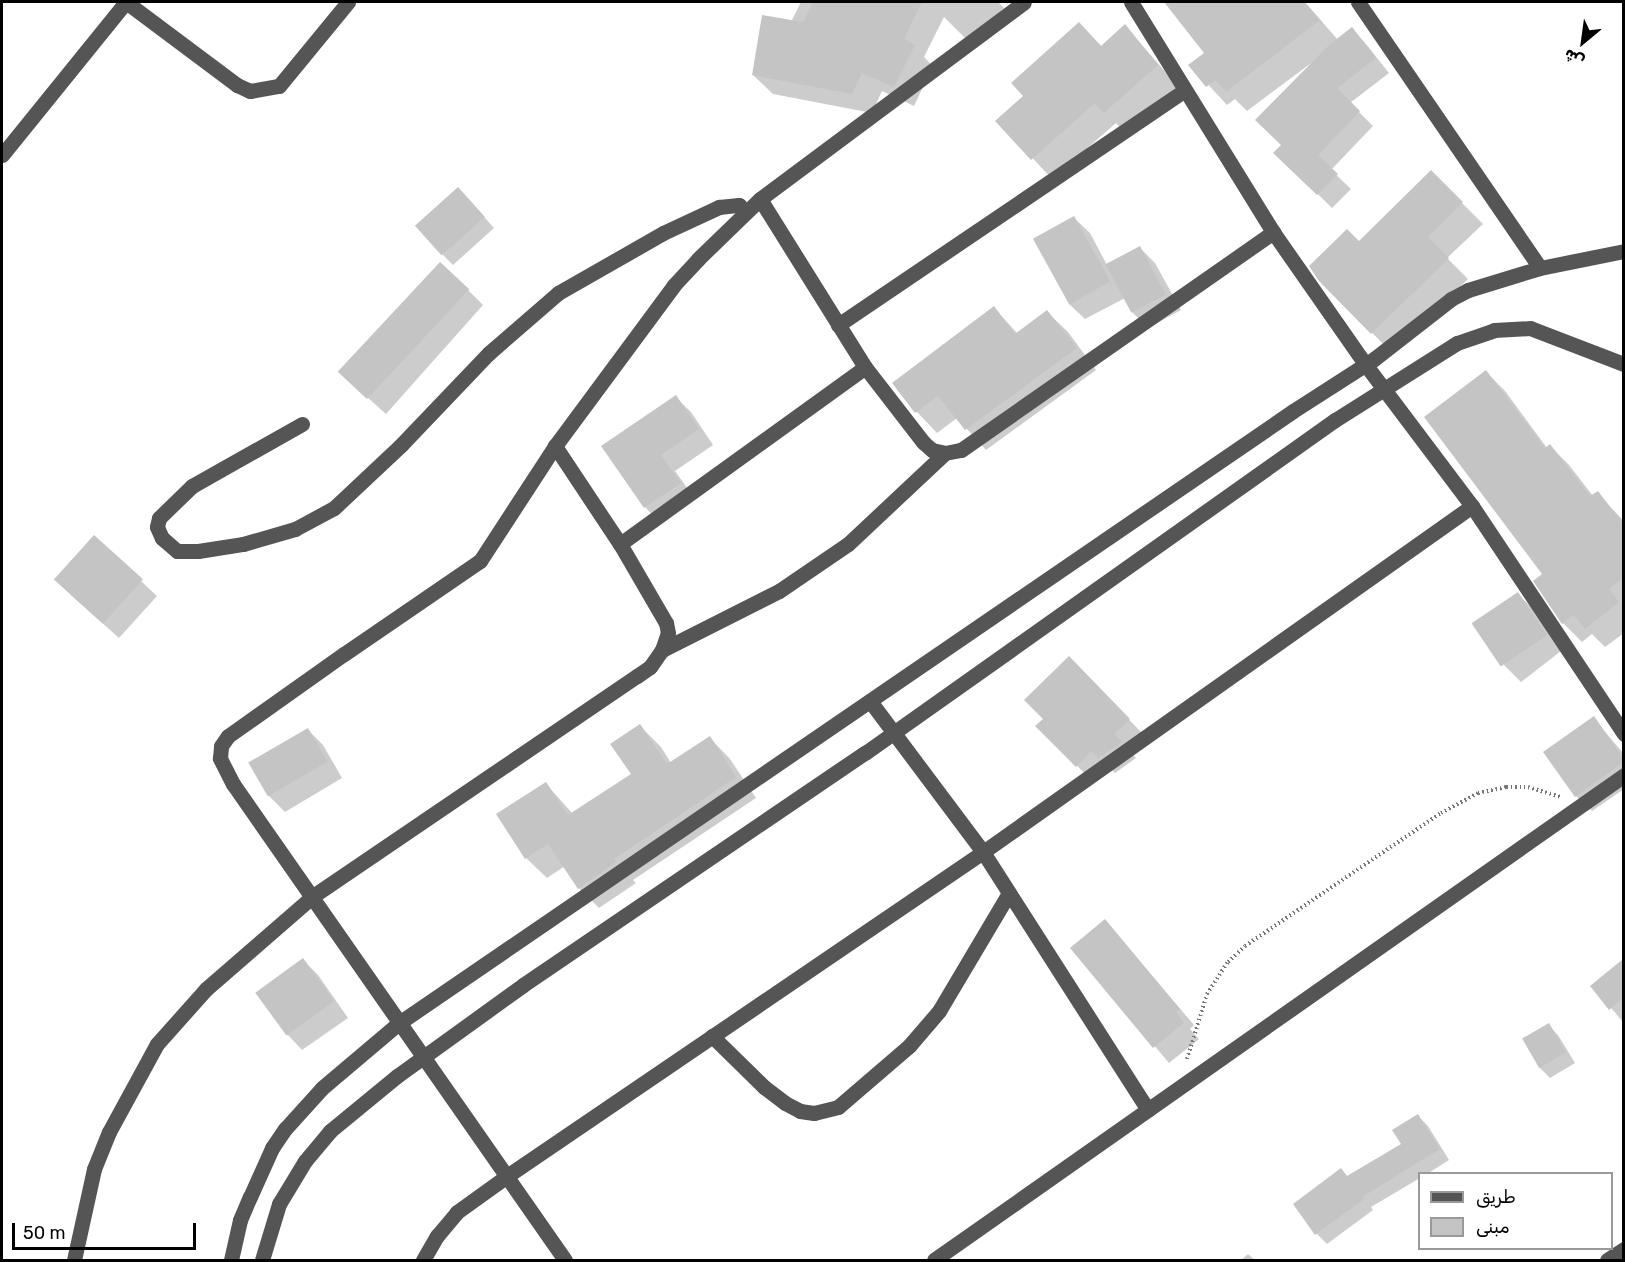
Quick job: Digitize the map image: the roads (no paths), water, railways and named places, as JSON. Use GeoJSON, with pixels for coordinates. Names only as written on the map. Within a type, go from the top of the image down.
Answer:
{"type":"FeatureCollection","features":[{"type":"Feature","properties":{"kind":"street"},"geometry":{"type":"LineString","coordinates":[[2,155],[126,2],[237,85],[250,91],[279,86],[348,2]]}},
{"type":"Feature","properties":{"kind":"street"},"geometry":{"type":"LineString","coordinates":[[565,1260],[233,784],[220,758],[221,746],[228,736],[334,660],[480,561],[555,446],[674,285],[760,199],[1024,2]]}},
{"type":"Feature","properties":{"kind":"street"},"geometry":{"type":"LineString","coordinates":[[1131,2],[1273,232],[1365,364],[1386,388],[1472,506],[1623,734]]}},
{"type":"Feature","properties":{"kind":"street"},"geometry":{"type":"LineString","coordinates":[[1358,2],[1540,268]]}},
{"type":"Feature","properties":{"kind":"street"},"geometry":{"type":"LineString","coordinates":[[838,325],[1184,91]]}},
{"type":"Feature","properties":{"kind":"street"},"geometry":{"type":"LineString","coordinates":[[760,199],[865,367],[923,442],[932,450],[945,453],[961,450],[1273,232]]}},
{"type":"Feature","properties":{"kind":"street"},"geometry":{"type":"LineString","coordinates":[[302,424],[192,486],[159,518],[158,527],[162,538],[177,551],[198,551],[243,544],[295,529],[334,508],[401,446],[489,353],[558,293],[663,233],[719,207],[739,205],[746,212]]}},
{"type":"Feature","properties":{"kind":"street"},"geometry":{"type":"LineString","coordinates":[[231,1260],[240,1220],[272,1148],[285,1129],[321,1088],[399,1023],[1365,364],[1451,298],[1468,290],[1540,268],[1623,251]]}},
{"type":"Feature","properties":{"kind":"street"},"geometry":{"type":"LineString","coordinates":[[262,1260],[279,1204],[305,1161],[330,1131],[422,1056],[892,734],[1335,420],[1457,343],[1494,330],[1513,327],[1530,328],[1552,334],[1623,364]]}},
{"type":"Feature","properties":{"kind":"street"},"geometry":{"type":"LineString","coordinates":[[620,544],[865,367]]}},
{"type":"Feature","properties":{"kind":"street"},"geometry":{"type":"LineString","coordinates":[[74,1260],[94,1169],[109,1132],[157,1044],[206,989],[313,897],[644,671],[662,650],[668,633],[666,623],[620,544],[555,446]]}},
{"type":"Feature","properties":{"kind":"street"},"geometry":{"type":"LineString","coordinates":[[662,650],[779,591],[848,544],[945,453]]}},
{"type":"Feature","properties":{"kind":"street"},"geometry":{"type":"LineString","coordinates":[[423,1260],[437,1236],[457,1212],[507,1176],[983,852],[1472,506]]}},
{"type":"Feature","properties":{"kind":"street"},"geometry":{"type":"LineString","coordinates":[[870,701],[892,734],[983,852],[1148,1110]]}},
{"type":"Feature","properties":{"kind":"street"},"geometry":{"type":"LineString","coordinates":[[934,1260],[1623,775]]}},
{"type":"Feature","properties":{"kind":"street"},"geometry":{"type":"LineString","coordinates":[[712,1036],[764,1087],[785,1103],[800,1111],[814,1113],[838,1107],[909,1046],[939,1011],[1009,893]]}},
{"type":"Feature","properties":{"kind":"street"},"geometry":{"type":"LineString","coordinates":[[1607,1260],[1623,1249]]}}]}
